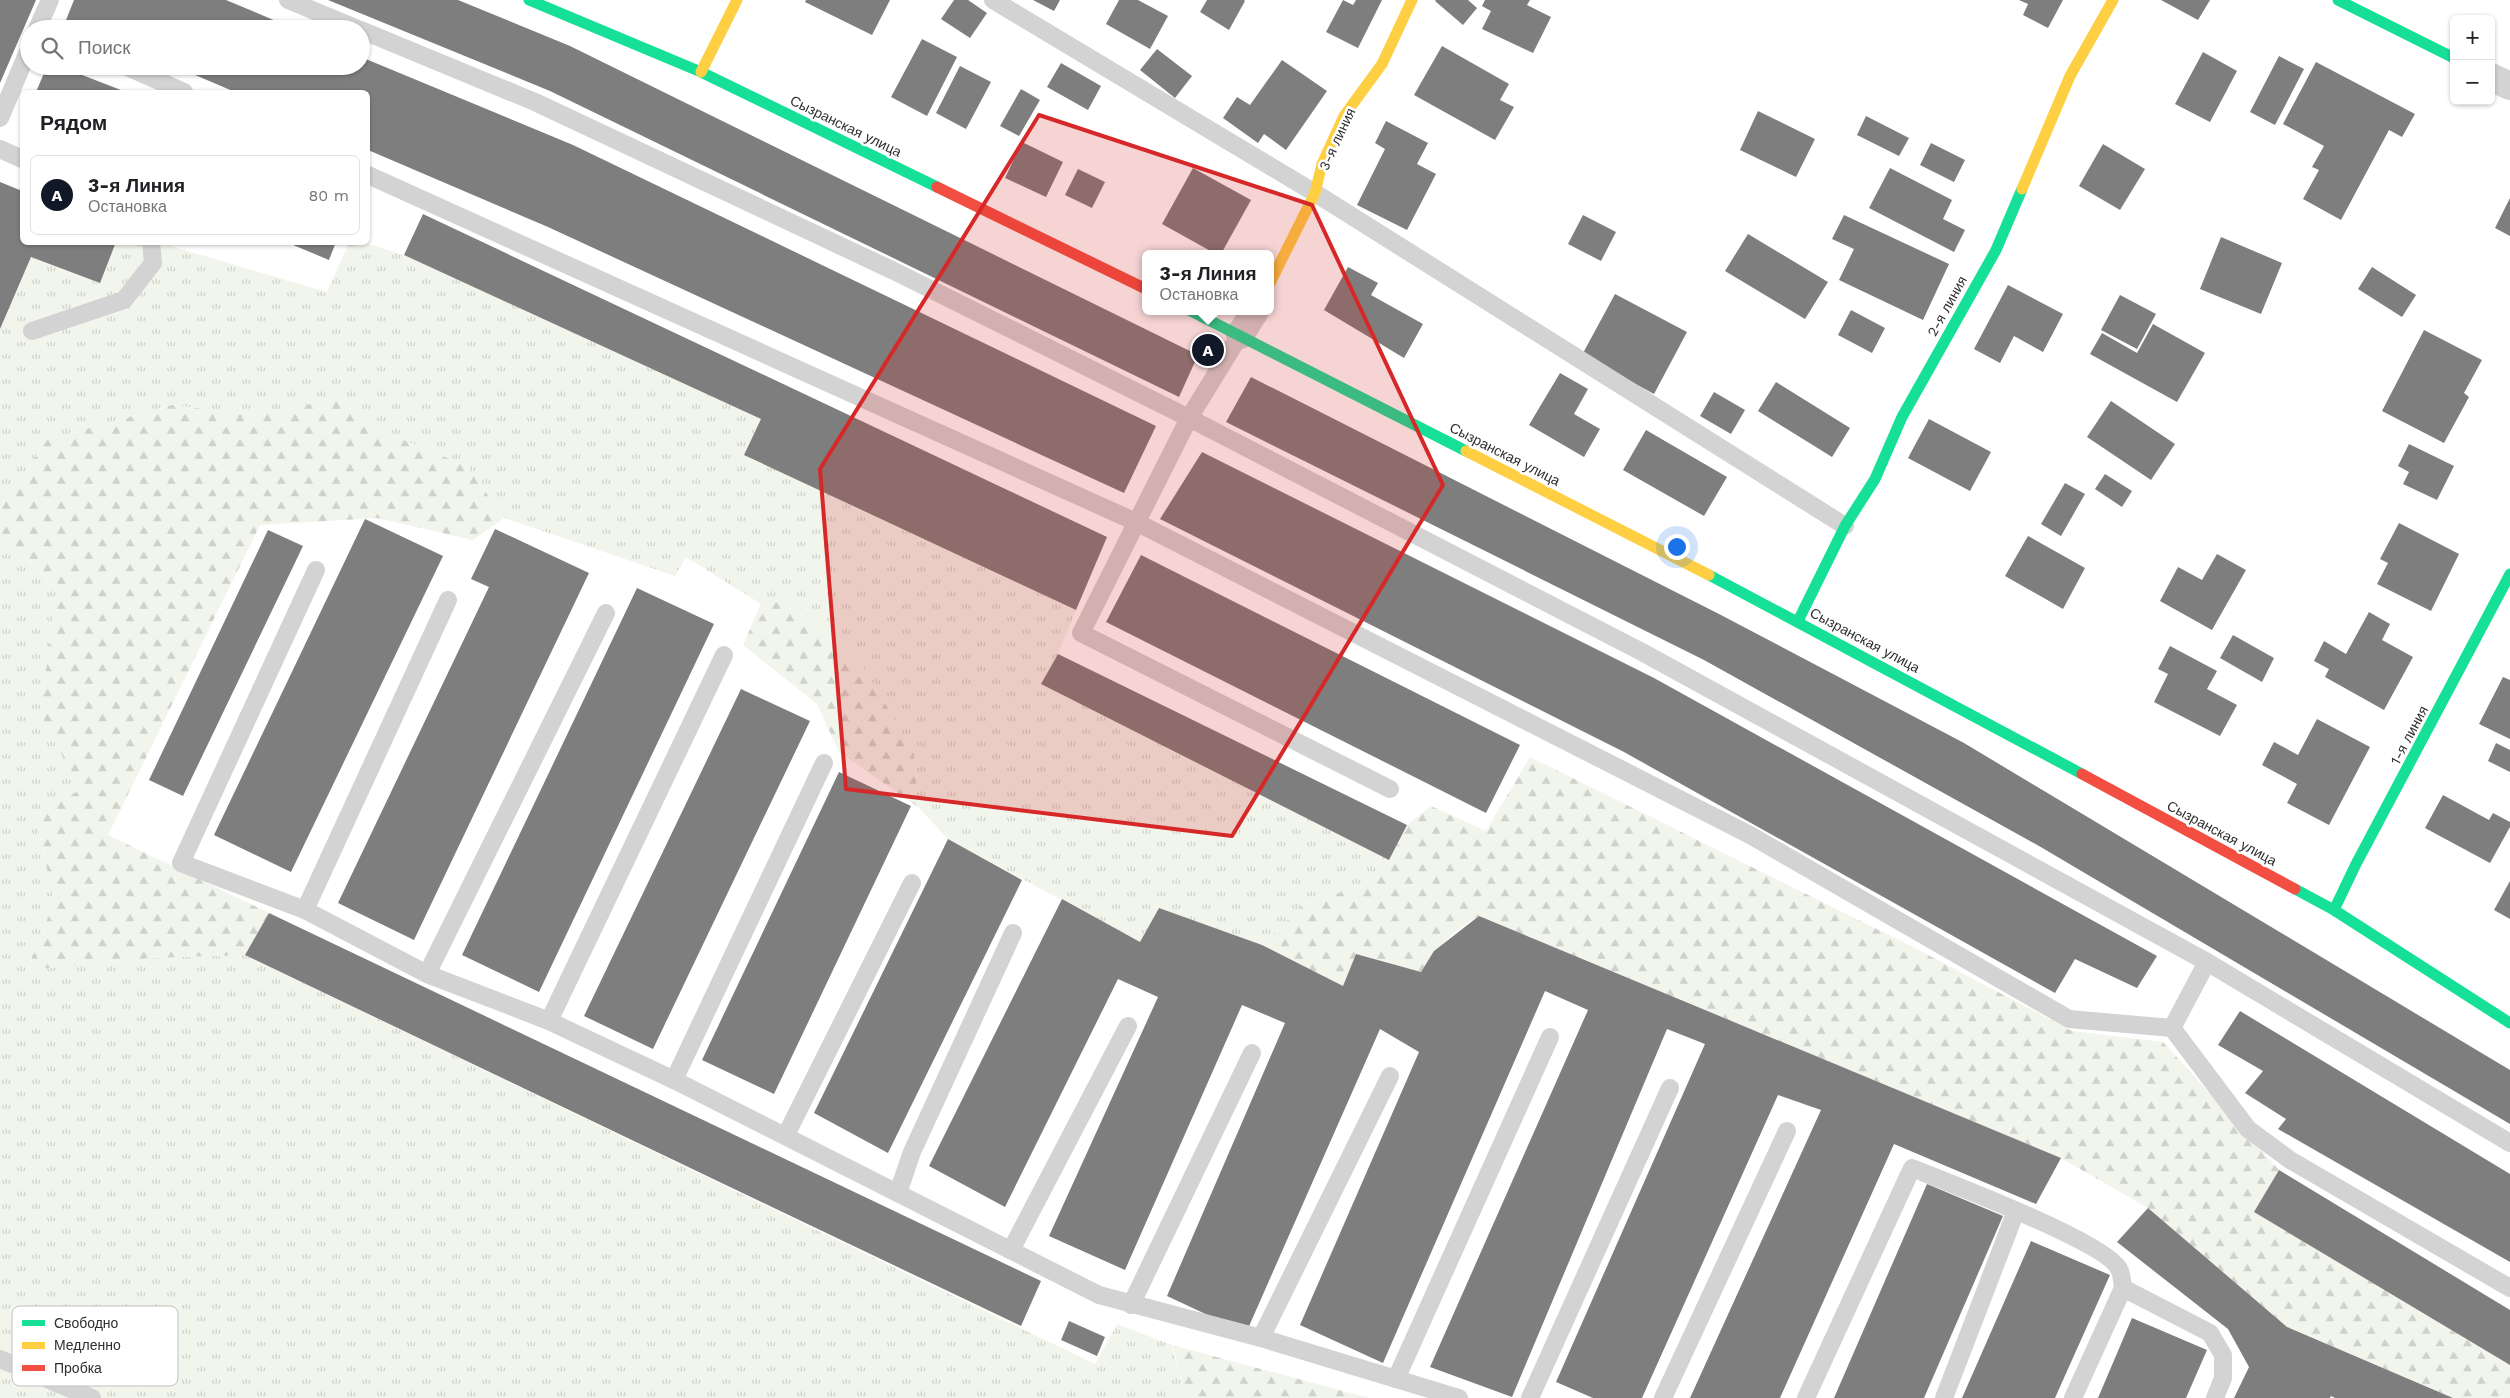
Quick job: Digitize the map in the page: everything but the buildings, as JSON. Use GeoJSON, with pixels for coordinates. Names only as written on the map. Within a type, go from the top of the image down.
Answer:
{"type":"FeatureCollection","features":[{"type":"Feature","properties":{"kind":"street","name":"Сызранская улица"},"geometry":{"type":"LineString","coordinates":[[529,0],[701,72],[1142,287]]}},
{"type":"Feature","properties":{"kind":"street"},"geometry":{"type":"LineString","coordinates":[[701,72],[737,0]]}},
{"type":"Feature","properties":{"kind":"street","name":"3-я линия"},"geometry":{"type":"LineString","coordinates":[[1274,275],[1315,193],[1322,164],[1344,116],[1382,64],[1412,0]]}},
{"type":"Feature","properties":{"kind":"street","name":"2-я линия"},"geometry":{"type":"LineString","coordinates":[[1798,621],[1845,526],[1876,479],[1902,418],[1996,250],[2070,76],[2113,0]]}},
{"type":"Feature","properties":{"kind":"street"},"geometry":{"type":"LineString","coordinates":[[2338,0],[2450,56]]}},
{"type":"Feature","properties":{"kind":"street"},"geometry":{"type":"LineString","coordinates":[[2495,79],[2510,86]]}},
{"type":"Feature","properties":{"kind":"street","name":"Сызранская улица"},"geometry":{"type":"LineString","coordinates":[[1199,315],[1798,621],[2334,910],[2510,1023]]}},
{"type":"Feature","properties":{"kind":"street"},"geometry":{"type":"LineString","coordinates":[[1240,335],[1252,315]]}},
{"type":"Feature","properties":{"kind":"street","name":"1-я линия"},"geometry":{"type":"LineString","coordinates":[[2334,910],[2356,864],[2510,574]]}},
{"type":"Feature","properties":{"kind":"lane"},"geometry":{"type":"LineString","coordinates":[[42,20],[50,0]]}},
{"type":"Feature","properties":{"kind":"lane"},"geometry":{"type":"LineString","coordinates":[[288,0],[336,20]]}},
{"type":"Feature","properties":{"kind":"lane"},"geometry":{"type":"LineString","coordinates":[[993,0],[1315,193],[1845,526]]}},
{"type":"Feature","properties":{"kind":"lane"},"geometry":{"type":"LineString","coordinates":[[370,34],[534,102],[894,271],[1189,418],[1642,652],[2207,962],[2510,1143]]}},
{"type":"Feature","properties":{"kind":"lane"},"geometry":{"type":"LineString","coordinates":[[0,118],[20,70]]}},
{"type":"Feature","properties":{"kind":"lane"},"geometry":{"type":"LineString","coordinates":[[145,75],[179,90]]}},
{"type":"Feature","properties":{"kind":"lane"},"geometry":{"type":"LineString","coordinates":[[0,149],[20,158]]}},
{"type":"Feature","properties":{"kind":"lane"},"geometry":{"type":"LineString","coordinates":[[370,176],[1136,522],[1750,835],[2069,1019],[2172,1028],[2248,1129],[2290,1160],[2510,1288]]}},
{"type":"Feature","properties":{"kind":"lane"},"geometry":{"type":"LineString","coordinates":[[32,331],[124,300],[153,263],[151,245]]}},
{"type":"Feature","properties":{"kind":"lane"},"geometry":{"type":"LineString","coordinates":[[1240,335],[1189,418],[1081,633],[1390,789]]}},
{"type":"Feature","properties":{"kind":"lane"},"geometry":{"type":"LineString","coordinates":[[316,570],[181,863],[305,910],[427,974],[549,1021],[674,1080],[1099,1295],[1261,1338],[1459,1398]]}},
{"type":"Feature","properties":{"kind":"lane"},"geometry":{"type":"LineString","coordinates":[[305,910],[448,600]]}},
{"type":"Feature","properties":{"kind":"lane"},"geometry":{"type":"LineString","coordinates":[[427,974],[606,612]]}},
{"type":"Feature","properties":{"kind":"lane"},"geometry":{"type":"LineString","coordinates":[[549,1021],[724,655]]}},
{"type":"Feature","properties":{"kind":"lane"},"geometry":{"type":"LineString","coordinates":[[674,1080],[824,763]]}},
{"type":"Feature","properties":{"kind":"lane"},"geometry":{"type":"LineString","coordinates":[[786,1136],[912,882]]}},
{"type":"Feature","properties":{"kind":"lane"},"geometry":{"type":"LineString","coordinates":[[898,1193],[912,1152],[1013,933]]}},
{"type":"Feature","properties":{"kind":"lane"},"geometry":{"type":"LineString","coordinates":[[2172,1028],[2207,962]]}},
{"type":"Feature","properties":{"kind":"lane"},"geometry":{"type":"LineString","coordinates":[[1011,1250],[1128,1026]]}},
{"type":"Feature","properties":{"kind":"lane"},"geometry":{"type":"LineString","coordinates":[[1396,1379],[1550,1036]]}},
{"type":"Feature","properties":{"kind":"lane"},"geometry":{"type":"LineString","coordinates":[[1131,1304],[1252,1054]]}},
{"type":"Feature","properties":{"kind":"lane"},"geometry":{"type":"LineString","coordinates":[[1261,1338],[1390,1076]]}},
{"type":"Feature","properties":{"kind":"lane"},"geometry":{"type":"LineString","coordinates":[[1530,1398],[1670,1088]]}},
{"type":"Feature","properties":{"kind":"lane"},"geometry":{"type":"LineString","coordinates":[[1663,1398],[1787,1132]]}},
{"type":"Feature","properties":{"kind":"lane"},"geometry":{"type":"LineString","coordinates":[[1806,1398],[1912,1168],[2016,1211],[2096,1248],[2119,1268],[2123,1288],[2074,1398]]}},
{"type":"Feature","properties":{"kind":"lane"},"geometry":{"type":"LineString","coordinates":[[1944,1398],[2016,1211]]}},
{"type":"Feature","properties":{"kind":"lane"},"geometry":{"type":"LineString","coordinates":[[2123,1288],[2210,1333],[2223,1355],[2224,1378],[2215,1398]]}},
{"type":"Feature","properties":{"kind":"lane"},"geometry":{"type":"LineString","coordinates":[[0,1359],[12,1364]]}},
{"type":"Feature","properties":{"kind":"lane"},"geometry":{"type":"LineString","coordinates":[[64,1386],[92,1398]]}},
{"type":"Feature","properties":{"kind":"highlighted area"},"geometry":{"type":"Polygon","coordinates":[[[1039,115],[1312,205],[1443,485],[1232,836],[846,789],[820,469],[1039,115]]]}},
{"type":"Feature","properties":{"kind":"green space"},"geometry":{"type":"Polygon","coordinates":[[[115,245],[167,245],[327,292],[348,245],[370,245],[404,255],[761,419],[744,455],[1076,610],[1058,654],[1042,684],[1389,860],[1366,884],[1303,905],[1262,945],[1159,908],[1140,942],[948,839],[918,807],[914,754],[793,602],[761,604],[686,557],[675,576],[504,518],[467,466],[379,430],[344,398],[250,415],[172,405],[47,440],[0,508],[0,329],[31,257],[99,283],[115,245]]]}},
{"type":"Feature","properties":{"kind":"green space"},"geometry":{"type":"Polygon","coordinates":[[[344,398],[379,430],[467,466],[504,518],[473,540],[377,518],[260,525],[108,835],[269,913],[245,955],[151,958],[27,970],[54,903],[36,817],[81,789],[40,714],[57,588],[0,533],[0,508],[47,440],[172,405],[250,415],[344,398]]]}},
{"type":"Feature","properties":{"kind":"green space"},"geometry":{"type":"Polygon","coordinates":[[[0,533],[57,588],[40,714],[81,789],[36,817],[54,903],[27,970],[151,958],[245,955],[1095,1364],[1117,1324],[1172,1345],[1185,1398],[0,1398],[0,533]]]}},
{"type":"Feature","properties":{"kind":"green space"},"geometry":{"type":"Polygon","coordinates":[[[793,601],[867,672],[914,754],[918,807],[839,752],[817,704],[743,645],[761,604],[793,601]]]}},
{"type":"Feature","properties":{"kind":"green space"},"geometry":{"type":"Polygon","coordinates":[[[1530,757],[1913,947],[2072,1031],[2163,1042],[2279,1170],[2255,1212],[2510,1365],[2510,1398],[2453,1398],[2287,1327],[2148,1208],[2061,1158],[1479,916],[1446,940],[1421,972],[1356,954],[1343,986],[1262,945],[1303,905],[1366,884],[1389,860],[1407,825],[1431,806],[1486,831],[1530,757]]]}},
{"type":"Feature","properties":{"kind":"green space"},"geometry":{"type":"Polygon","coordinates":[[[1173,1345],[1369,1398],[1185,1398],[1173,1345]]]}},
{"type":"Feature","properties":{"kind":"traffic: fast"},"geometry":{"type":"LineString","coordinates":[[529,0],[701,72],[937,187]]}},
{"type":"Feature","properties":{"kind":"traffic: fast"},"geometry":{"type":"LineString","coordinates":[[2338,0],[2450,56]]}},
{"type":"Feature","properties":{"kind":"traffic: fast"},"geometry":{"type":"LineString","coordinates":[[1798,621],[1845,526],[1875,479],[1902,417],[1996,250],[2022,189]]}},
{"type":"Feature","properties":{"kind":"traffic: fast"},"geometry":{"type":"LineString","coordinates":[[1199,315],[1466,451]]}},
{"type":"Feature","properties":{"kind":"traffic: fast"},"geometry":{"type":"LineString","coordinates":[[2334,910],[2356,864],[2510,574]]}},
{"type":"Feature","properties":{"kind":"traffic: fast"},"geometry":{"type":"LineString","coordinates":[[1709,575],[2082,774]]}},
{"type":"Feature","properties":{"kind":"traffic: fast"},"geometry":{"type":"LineString","coordinates":[[2295,889],[2334,910],[2510,1023]]}},
{"type":"Feature","properties":{"kind":"traffic: slow"},"geometry":{"type":"LineString","coordinates":[[701,72],[737,0]]}},
{"type":"Feature","properties":{"kind":"traffic: slow"},"geometry":{"type":"LineString","coordinates":[[1274,275],[1315,193],[1322,164],[1344,116],[1382,64],[1412,0]]}},
{"type":"Feature","properties":{"kind":"traffic: slow"},"geometry":{"type":"LineString","coordinates":[[2022,189],[2070,76],[2113,0]]}},
{"type":"Feature","properties":{"kind":"traffic: slow"},"geometry":{"type":"LineString","coordinates":[[1466,451],[1709,575]]}},
{"type":"Feature","properties":{"kind":"traffic: jam"},"geometry":{"type":"LineString","coordinates":[[937,187],[1142,287]]}},
{"type":"Feature","properties":{"kind":"traffic: jam"},"geometry":{"type":"LineString","coordinates":[[2082,774],[2295,889]]}},
{"type":"Feature","properties":{"kind":"place","name":"3-я Линия"},"geometry":{"type":"Point","coordinates":[1208,350]}}]}
